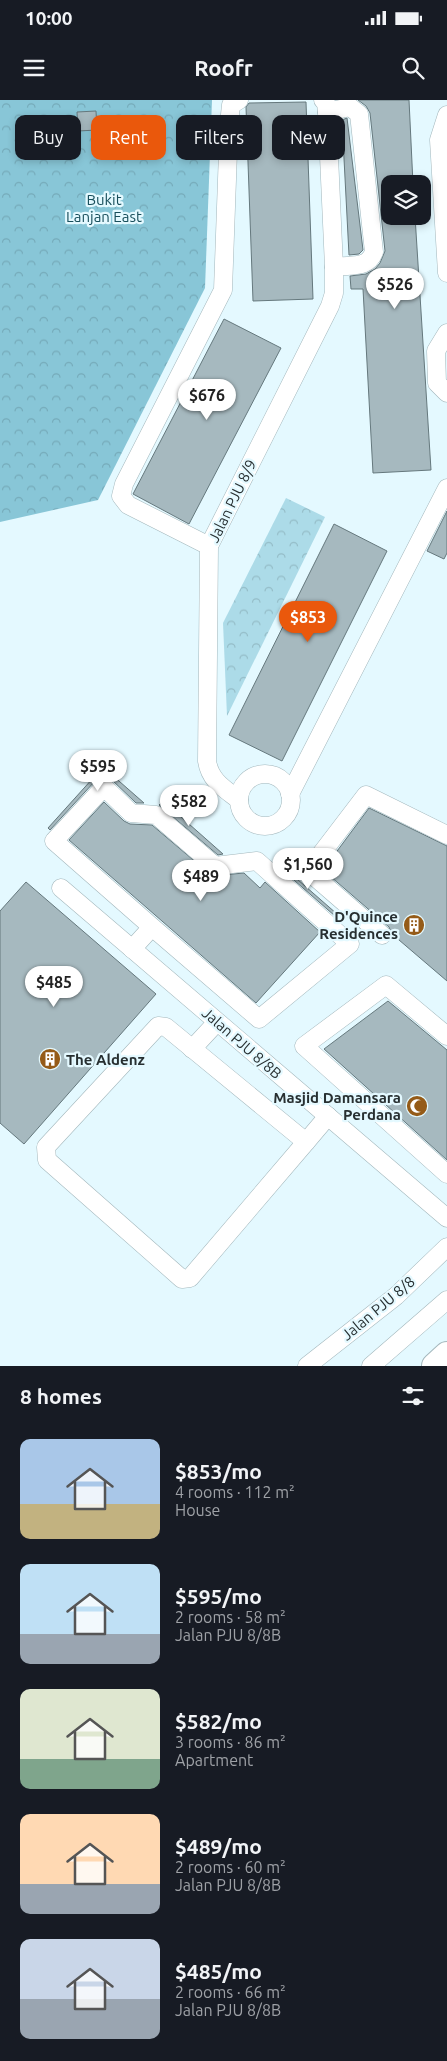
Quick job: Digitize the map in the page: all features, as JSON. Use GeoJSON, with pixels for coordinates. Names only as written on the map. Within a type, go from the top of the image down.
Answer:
{"type":"FeatureCollection","features":[{"type":"Feature","properties":{"kind":"highway"},"geometry":{"type":"LineString","coordinates":[[435,1366],[447,1355]]}},
{"type":"Feature","properties":{"kind":"street"},"geometry":{"type":"LineString","coordinates":[[209,546],[128,505],[121,496],[124,484],[223,290],[229,124],[231,105],[239,100]]}},
{"type":"Feature","properties":{"kind":"street","name":"Jalan PJU 8/9"},"geometry":{"type":"LineString","coordinates":[[334,267],[364,265],[371,261],[374,252],[359,114],[350,107],[325,106],[334,293],[330,306],[209,546],[209,771],[214,780],[239,800],[240,808],[251,822],[268,826],[284,818],[289,811],[290,794],[447,488]]}},
{"type":"Feature","properties":{"kind":"street"},"geometry":{"type":"LineString","coordinates":[[447,115],[439,140],[447,273]]}},
{"type":"Feature","properties":{"kind":"street"},"geometry":{"type":"LineString","coordinates":[[447,333],[436,351],[437,383],[447,392]]}},
{"type":"Feature","properties":{"kind":"street"},"geometry":{"type":"LineString","coordinates":[[239,800],[244,784],[258,775],[266,774],[282,780],[290,794]]}},
{"type":"Feature","properties":{"kind":"street"},"geometry":{"type":"LineString","coordinates":[[104,787],[131,813],[156,815],[215,866],[257,861],[350,944],[259,1019],[152,927],[54,841],[104,787]]}},
{"type":"Feature","properties":{"kind":"street"},"geometry":{"type":"LineString","coordinates":[[382,935],[308,871],[366,795],[447,835]]}},
{"type":"Feature","properties":{"kind":"street","name":"Jalan PJU 8/8B"},"geometry":{"type":"LineString","coordinates":[[60,888],[447,1218]]}},
{"type":"Feature","properties":{"kind":"street"},"geometry":{"type":"LineString","coordinates":[[132,950],[152,927]]}},
{"type":"Feature","properties":{"kind":"street"},"geometry":{"type":"LineString","coordinates":[[447,1036],[386,985],[304,1046],[447,1174]]}},
{"type":"Feature","properties":{"kind":"street"},"geometry":{"type":"LineString","coordinates":[[192,1049],[217,1022]]}},
{"type":"Feature","properties":{"kind":"street"},"geometry":{"type":"LineString","coordinates":[[306,1142],[166,1027],[158,1026],[46,1147],[47,1160],[182,1279],[190,1278],[306,1142],[328,1116]]}},
{"type":"Feature","properties":{"kind":"street","name":"Jalan PJU 8/8"},"geometry":{"type":"LineString","coordinates":[[307,1366],[396,1296],[447,1247]]}},
{"type":"Feature","properties":{"kind":"street"},"geometry":{"type":"LineString","coordinates":[[377,1362],[447,1300]]}},
{"type":"Feature","properties":{"kind":"green space","name":"Bukit Lanjan East"},"geometry":{"type":"Polygon","coordinates":[[[0,100],[212,100],[211,115],[176,115],[176,160],[210,160],[205,288],[98,500],[0,522],[0,100]]]}},
{"type":"Feature","properties":{"kind":"green space"},"geometry":{"type":"Polygon","coordinates":[[[286,498],[325,517],[227,716],[223,623],[286,498]]]}},
{"type":"Feature","properties":{"kind":"building"},"geometry":{"type":"Polygon","coordinates":[[[358,100],[409,100],[413,175],[381,175],[381,214],[370,113],[366,106],[358,100]]]}},
{"type":"Feature","properties":{"kind":"building"},"geometry":{"type":"Polygon","coordinates":[[[306,102],[306,115],[272,115],[272,160],[308,160],[313,299],[253,301],[248,160],[262,160],[262,115],[246,115],[246,107],[249,103],[306,102]]]}},
{"type":"Feature","properties":{"kind":"building"},"geometry":{"type":"Polygon","coordinates":[[[96,111],[96,115],[91,115],[91,130],[81,131],[81,115],[77,115],[77,112],[96,111]]]}},
{"type":"Feature","properties":{"kind":"building"},"geometry":{"type":"Polygon","coordinates":[[[347,118],[363,250],[359,254],[349,255],[344,160],[345,119],[347,118]]]}},
{"type":"Feature","properties":{"kind":"building"},"geometry":{"type":"Polygon","coordinates":[[[382,225],[416,225],[431,470],[373,473],[363,289],[351,289],[350,276],[366,274],[375,269],[385,251],[382,225]]]}},
{"type":"Feature","properties":{"kind":"building"},"geometry":{"type":"Polygon","coordinates":[[[224,319],[281,348],[189,524],[133,494],[224,319]]]}},
{"type":"Feature","properties":{"kind":"building"},"geometry":{"type":"Polygon","coordinates":[[[447,511],[447,553],[444,559],[427,551],[447,511]]]}},
{"type":"Feature","properties":{"kind":"building"},"geometry":{"type":"Polygon","coordinates":[[[334,524],[387,551],[282,761],[229,735],[334,524]]]}},
{"type":"Feature","properties":{"kind":"building"},"geometry":{"type":"Polygon","coordinates":[[[103,767],[144,803],[136,803],[111,779],[101,777],[96,780],[50,830],[48,828],[103,767]]]}},
{"type":"Feature","properties":{"kind":"building"},"geometry":{"type":"Polygon","coordinates":[[[163,801],[223,854],[218,855],[159,805],[163,801]]]}},
{"type":"Feature","properties":{"kind":"building"},"geometry":{"type":"Polygon","coordinates":[[[104,802],[124,821],[130,824],[152,825],[212,876],[244,873],[260,888],[265,882],[320,932],[256,1003],[69,840],[104,802]]]}},
{"type":"Feature","properties":{"kind":"building","name":"D'Quince Residences"},"geometry":{"type":"Polygon","coordinates":[[[369,808],[447,846],[447,981],[392,934],[389,927],[323,870],[369,808]]]}},
{"type":"Feature","properties":{"kind":"building"},"geometry":{"type":"Polygon","coordinates":[[[281,865],[337,914],[335,916],[279,867],[281,865]]]}},
{"type":"Feature","properties":{"kind":"building","name":"The Aldenz"},"geometry":{"type":"Polygon","coordinates":[[[26,882],[156,994],[24,1144],[0,1123],[0,911],[26,882]]]}},
{"type":"Feature","properties":{"kind":"building","name":"Masjid Damansara Perdana"},"geometry":{"type":"Polygon","coordinates":[[[388,1001],[447,1050],[447,1160],[324,1049],[388,1001]]]}},
{"type":"Feature","properties":{"kind":"place","name":"D'Quince Residences"},"geometry":{"type":"Point","coordinates":[414,925]}},
{"type":"Feature","properties":{"kind":"place","name":"The Aldenz"},"geometry":{"type":"Point","coordinates":[50,1059]}},
{"type":"Feature","properties":{"kind":"place","name":"Masjid Damansara Perdana"},"geometry":{"type":"Point","coordinates":[417,1106]}}]}
